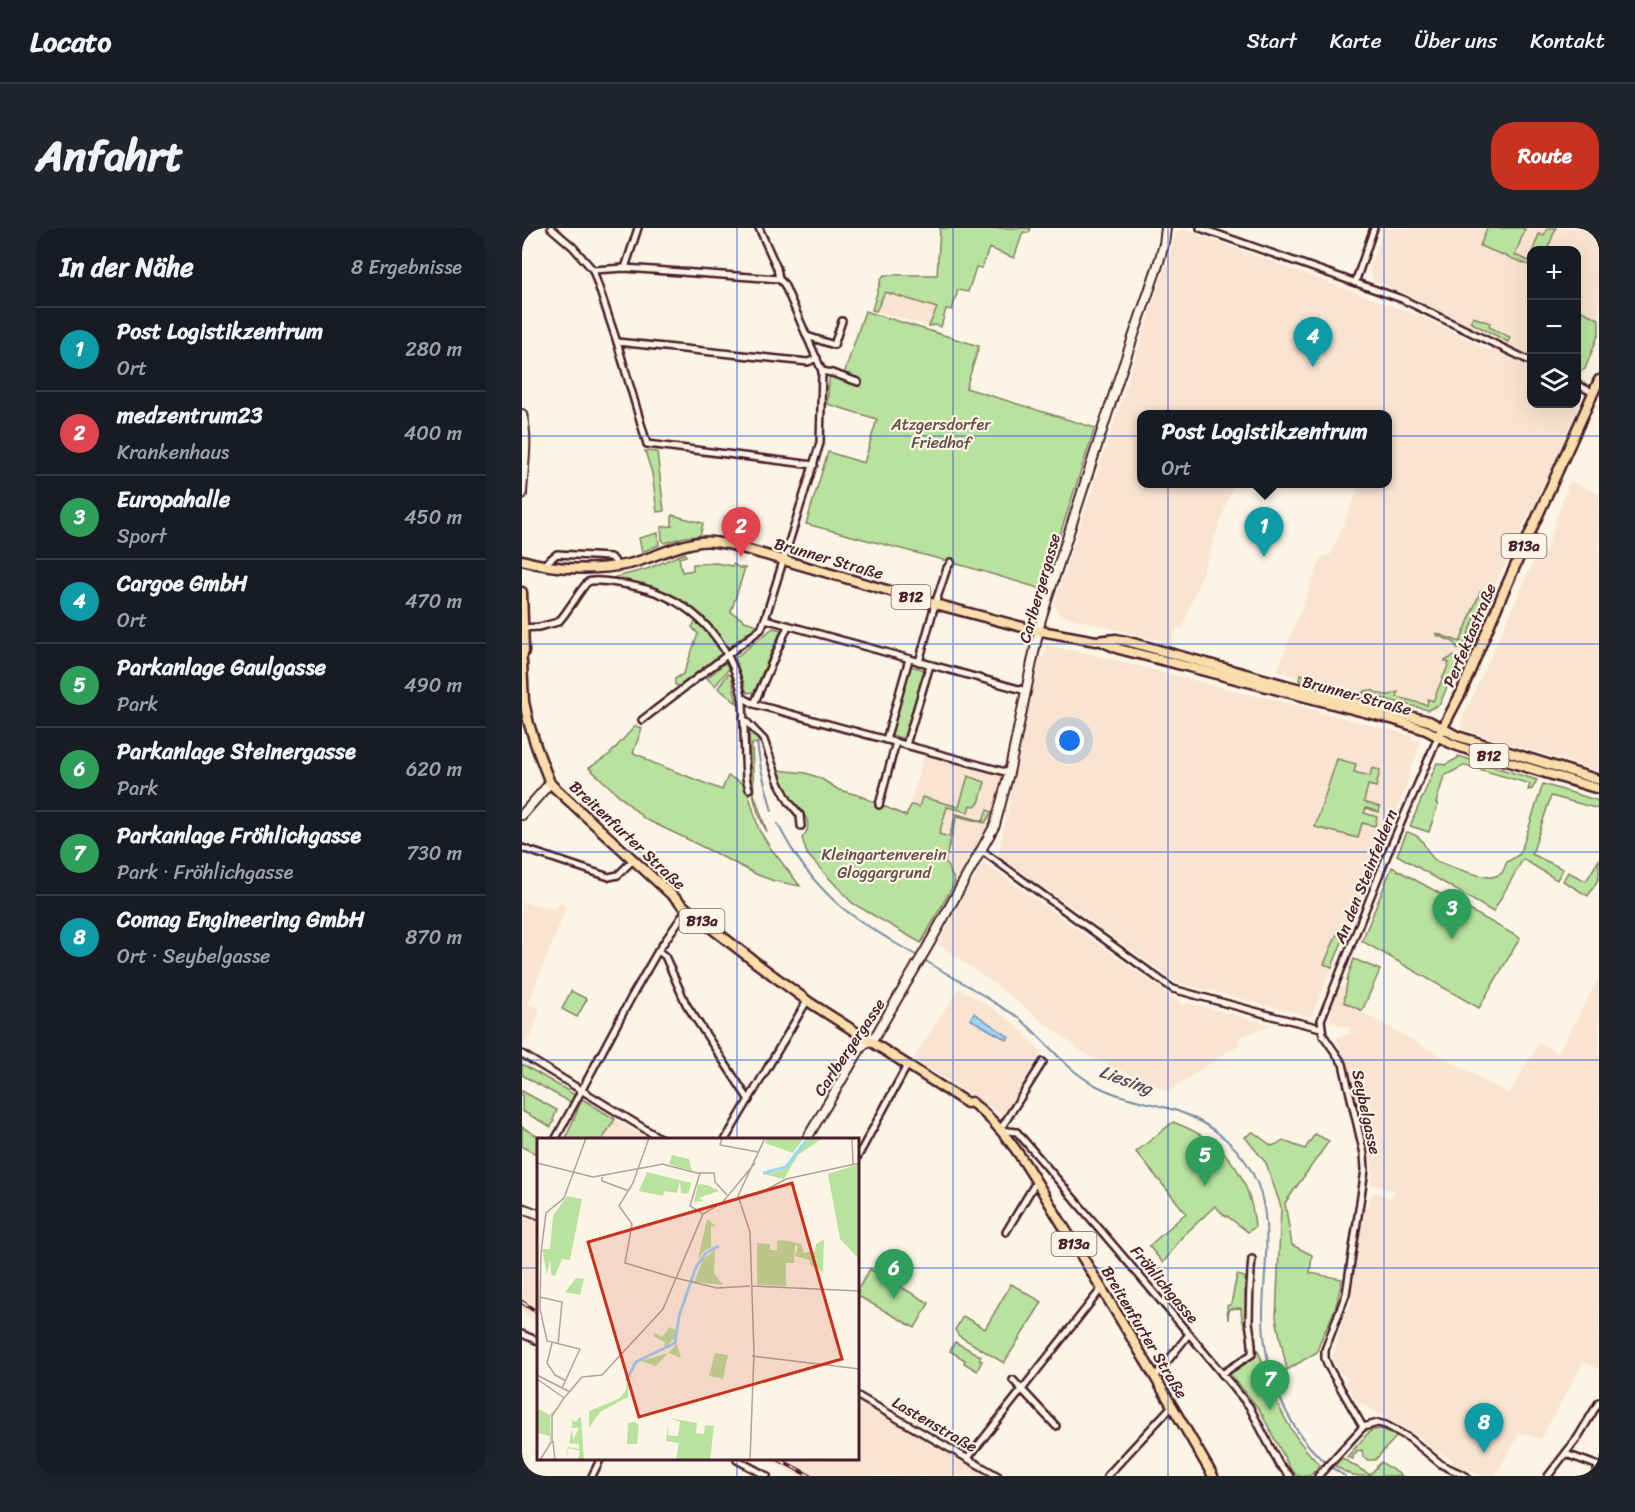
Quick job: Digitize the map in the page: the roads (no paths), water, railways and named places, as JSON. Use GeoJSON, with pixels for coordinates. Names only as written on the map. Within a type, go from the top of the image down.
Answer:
{"type":"FeatureCollection","features":[{"type":"Feature","properties":{"kind":"main road","name":"Perfektastraße"},"geometry":{"type":"LineString","coordinates":[[1440,732],[1461,693],[1512,572],[1599,380]]}},
{"type":"Feature","properties":{"kind":"main road","name":"Brunner Straße"},"geometry":{"type":"LineString","coordinates":[[522,560],[543,565],[594,568],[643,560],[679,547],[706,541],[728,544],[935,604],[1038,630],[1102,642],[1119,649],[1426,730],[1457,736],[1599,780]]}},
{"type":"Feature","properties":{"kind":"main road","name":"Breitenfurter Straße"},"geometry":{"type":"LineString","coordinates":[[522,592],[524,702],[537,749],[550,783],[687,909],[807,1000],[967,1103],[968,1107],[982,1117],[986,1117],[1000,1130],[1023,1161],[1102,1288],[1213,1476]]}},
{"type":"Feature","properties":{"kind":"main road","name":"Brunner Straße"},"geometry":{"type":"LineString","coordinates":[[1440,732],[1452,744],[1599,789]]}},
{"type":"Feature","properties":{"kind":"street"},"geometry":{"type":"LineString","coordinates":[[551,228],[573,247],[593,270],[647,444],[814,465]]}},
{"type":"Feature","properties":{"kind":"street"},"geometry":{"type":"LineString","coordinates":[[625,268],[638,228]]}},
{"type":"Feature","properties":{"kind":"street"},"geometry":{"type":"LineString","coordinates":[[642,720],[761,629],[820,443],[822,371],[784,284],[779,279],[759,228]]}},
{"type":"Feature","properties":{"kind":"street","name":"Carlbergergasse"},"geometry":{"type":"LineString","coordinates":[[807,1138],[862,1046],[876,1035],[995,825],[1009,773],[1038,630],[1113,395],[1158,265],[1168,228]]}},
{"type":"Feature","properties":{"kind":"street"},"geometry":{"type":"LineString","coordinates":[[1200,228],[1423,308],[1527,360]]}},
{"type":"Feature","properties":{"kind":"street"},"geometry":{"type":"LineString","coordinates":[[1355,283],[1374,228]]}},
{"type":"Feature","properties":{"kind":"street"},"geometry":{"type":"LineString","coordinates":[[593,270],[625,268],[779,279]]}},
{"type":"Feature","properties":{"kind":"street"},"geometry":{"type":"LineString","coordinates":[[807,336],[834,345],[842,321]]}},
{"type":"Feature","properties":{"kind":"street"},"geometry":{"type":"LineString","coordinates":[[617,342],[808,362],[818,358]]}},
{"type":"Feature","properties":{"kind":"street"},"geometry":{"type":"LineString","coordinates":[[822,371],[858,382]]}},
{"type":"Feature","properties":{"kind":"street"},"geometry":{"type":"LineString","coordinates":[[1581,386],[1594,393]]}},
{"type":"Feature","properties":{"kind":"street"},"geometry":{"type":"LineString","coordinates":[[522,414],[525,439],[522,494]]}},
{"type":"Feature","properties":{"kind":"street"},"geometry":{"type":"LineString","coordinates":[[543,565],[557,554],[610,557],[617,566]]}},
{"type":"Feature","properties":{"kind":"street"},"geometry":{"type":"LineString","coordinates":[[919,662],[935,604],[951,562]]}},
{"type":"Feature","properties":{"kind":"street"},"geometry":{"type":"LineString","coordinates":[[523,632],[558,622],[589,581],[612,582],[646,588],[676,601],[708,626],[728,654],[733,666],[742,698],[746,778],[749,789]]}},
{"type":"Feature","properties":{"kind":"street"},"geometry":{"type":"LineString","coordinates":[[765,619],[1026,691]]}},
{"type":"Feature","properties":{"kind":"street"},"geometry":{"type":"LineString","coordinates":[[754,704],[788,626]]}},
{"type":"Feature","properties":{"kind":"street"},"geometry":{"type":"LineString","coordinates":[[886,740],[909,659]]}},
{"type":"Feature","properties":{"kind":"street"},"geometry":{"type":"LineString","coordinates":[[906,746],[930,665]]}},
{"type":"Feature","properties":{"kind":"street"},"geometry":{"type":"LineString","coordinates":[[742,698],[754,704],[1009,773]]}},
{"type":"Feature","properties":{"kind":"street"},"geometry":{"type":"LineString","coordinates":[[743,718],[764,740],[779,783],[789,802],[800,815],[801,826]]}},
{"type":"Feature","properties":{"kind":"street","name":"An den Steinfeldern"},"geometry":{"type":"LineString","coordinates":[[1321,1028],[1321,1020],[1388,853],[1440,732]]}},
{"type":"Feature","properties":{"kind":"street"},"geometry":{"type":"LineString","coordinates":[[879,805],[896,742]]}},
{"type":"Feature","properties":{"kind":"street"},"geometry":{"type":"LineString","coordinates":[[522,815],[550,783]]}},
{"type":"Feature","properties":{"kind":"street"},"geometry":{"type":"LineString","coordinates":[[522,848],[609,877],[618,875],[633,860]]}},
{"type":"Feature","properties":{"kind":"street"},"geometry":{"type":"LineString","coordinates":[[981,850],[1173,989],[1321,1028]]}},
{"type":"Feature","properties":{"kind":"street"},"geometry":{"type":"LineString","coordinates":[[556,1138],[658,951],[687,909]]}},
{"type":"Feature","properties":{"kind":"street"},"geometry":{"type":"LineString","coordinates":[[658,951],[665,956],[686,1004],[749,1100]]}},
{"type":"Feature","properties":{"kind":"street"},"geometry":{"type":"LineString","coordinates":[[726,1138],[807,1000]]}},
{"type":"Feature","properties":{"kind":"street","name":"Seybelgasse"},"geometry":{"type":"LineString","coordinates":[[1321,1028],[1323,1035],[1343,1064],[1364,1154],[1365,1170],[1346,1294],[1325,1350],[1325,1358],[1363,1427]]}},
{"type":"Feature","properties":{"kind":"street"},"geometry":{"type":"LineString","coordinates":[[522,1054],[660,1138]]}},
{"type":"Feature","properties":{"kind":"street"},"geometry":{"type":"LineString","coordinates":[[1000,1130],[1043,1062]]}},
{"type":"Feature","properties":{"kind":"street"},"geometry":{"type":"LineString","coordinates":[[860,1152],[908,1065]]}},
{"type":"Feature","properties":{"kind":"street","name":"Fröhlichgasse"},"geometry":{"type":"LineString","coordinates":[[1000,1130],[1017,1132],[1189,1334],[1249,1406],[1279,1464],[1290,1476]]}},
{"type":"Feature","properties":{"kind":"street"},"geometry":{"type":"LineString","coordinates":[[1006,1233],[1036,1182]]}},
{"type":"Feature","properties":{"kind":"street"},"geometry":{"type":"LineString","coordinates":[[522,1208],[537,1214]]}},
{"type":"Feature","properties":{"kind":"street"},"geometry":{"type":"LineString","coordinates":[[1222,1374],[1252,1354],[1249,1324],[1252,1259]]}},
{"type":"Feature","properties":{"kind":"street"},"geometry":{"type":"LineString","coordinates":[[968,1458],[1102,1288]]}},
{"type":"Feature","properties":{"kind":"street"},"geometry":{"type":"LineString","coordinates":[[522,1334],[537,1341]]}},
{"type":"Feature","properties":{"kind":"street"},"geometry":{"type":"LineString","coordinates":[[1155,1377],[1189,1334]]}},
{"type":"Feature","properties":{"kind":"street"},"geometry":{"type":"LineString","coordinates":[[1013,1380],[1056,1426]]}},
{"type":"Feature","properties":{"kind":"street","name":"Lastenstraße"},"geometry":{"type":"LineString","coordinates":[[860,1397],[998,1476]]}},
{"type":"Feature","properties":{"kind":"street"},"geometry":{"type":"LineString","coordinates":[[1548,1476],[1578,1437],[1599,1402]]}},
{"type":"Feature","properties":{"kind":"street"},"geometry":{"type":"LineString","coordinates":[[1107,1476],[1172,1406]]}},
{"type":"Feature","properties":{"kind":"street"},"geometry":{"type":"LineString","coordinates":[[1318,1476],[1363,1427],[1378,1423],[1409,1438],[1442,1465],[1466,1476]]}},
{"type":"Feature","properties":{"kind":"street"},"geometry":{"type":"LineString","coordinates":[[1566,1454],[1599,1466],[1596,1476]]}},
{"type":"Feature","properties":{"kind":"street"},"geometry":{"type":"LineString","coordinates":[[592,1476],[600,1461]]}},
{"type":"Feature","properties":{"kind":"street"},"geometry":{"type":"LineString","coordinates":[[739,1461],[767,1476]]}},
{"type":"Feature","properties":{"kind":"water"},"geometry":{"type":"Polygon","coordinates":[[[974,1013],[1009,1037],[1007,1040],[970,1019],[974,1013]]]}},
{"type":"Feature","properties":{"kind":"waterway","name":"Liesing"},"geometry":{"type":"LineString","coordinates":[[757,743],[772,811]]}},
{"type":"Feature","properties":{"kind":"waterway","name":"Liesing"},"geometry":{"type":"LineString","coordinates":[[778,824],[797,858],[813,878],[830,897],[853,916],[1017,1017],[1075,1072],[1097,1086],[1190,1116],[1215,1130],[1236,1149],[1252,1172],[1264,1205],[1266,1222],[1264,1334],[1274,1382],[1283,1405],[1309,1446],[1326,1463],[1345,1476]]}},
{"type":"Feature","properties":{"kind":"railway"},"geometry":{"type":"LineString","coordinates":[[522,1302],[537,1312]]}},
{"type":"Feature","properties":{"kind":"railway"},"geometry":{"type":"LineString","coordinates":[[782,1461],[810,1476]]}},
{"type":"Feature","properties":{"kind":"place","name":"Cargoe GmbH"},"geometry":{"type":"Point","coordinates":[1313,367]}},
{"type":"Feature","properties":{"kind":"place","name":"medzentrum23"},"geometry":{"type":"Point","coordinates":[741,557]}},
{"type":"Feature","properties":{"kind":"place","name":"Post Logistikzentrum"},"geometry":{"type":"Point","coordinates":[1264,557]}},
{"type":"Feature","properties":{"kind":"place","name":"Europahalle"},"geometry":{"type":"Point","coordinates":[1452,939]}},
{"type":"Feature","properties":{"kind":"place","name":"Parkanlage Gaulgasse"},"geometry":{"type":"Point","coordinates":[1205,1186]}},
{"type":"Feature","properties":{"kind":"place","name":"Parkanlage Steinergasse"},"geometry":{"type":"Point","coordinates":[894,1299]}},
{"type":"Feature","properties":{"kind":"place","name":"Parkanlage Fröhlichgasse"},"geometry":{"type":"Point","coordinates":[1270,1410]}},
{"type":"Feature","properties":{"kind":"place","name":"Comag Engineering GmbH"},"geometry":{"type":"Point","coordinates":[1484,1453]}},
{"type":"Feature","properties":{"kind":"park label","name":"Atzgersdorfer Friedhof"},"geometry":{"type":"Point","coordinates":[941,433]}},
{"type":"Feature","properties":{"kind":"park label","name":"Kleingartenverein Gloggargrund"},"geometry":{"type":"Point","coordinates":[884,863]}}]}
